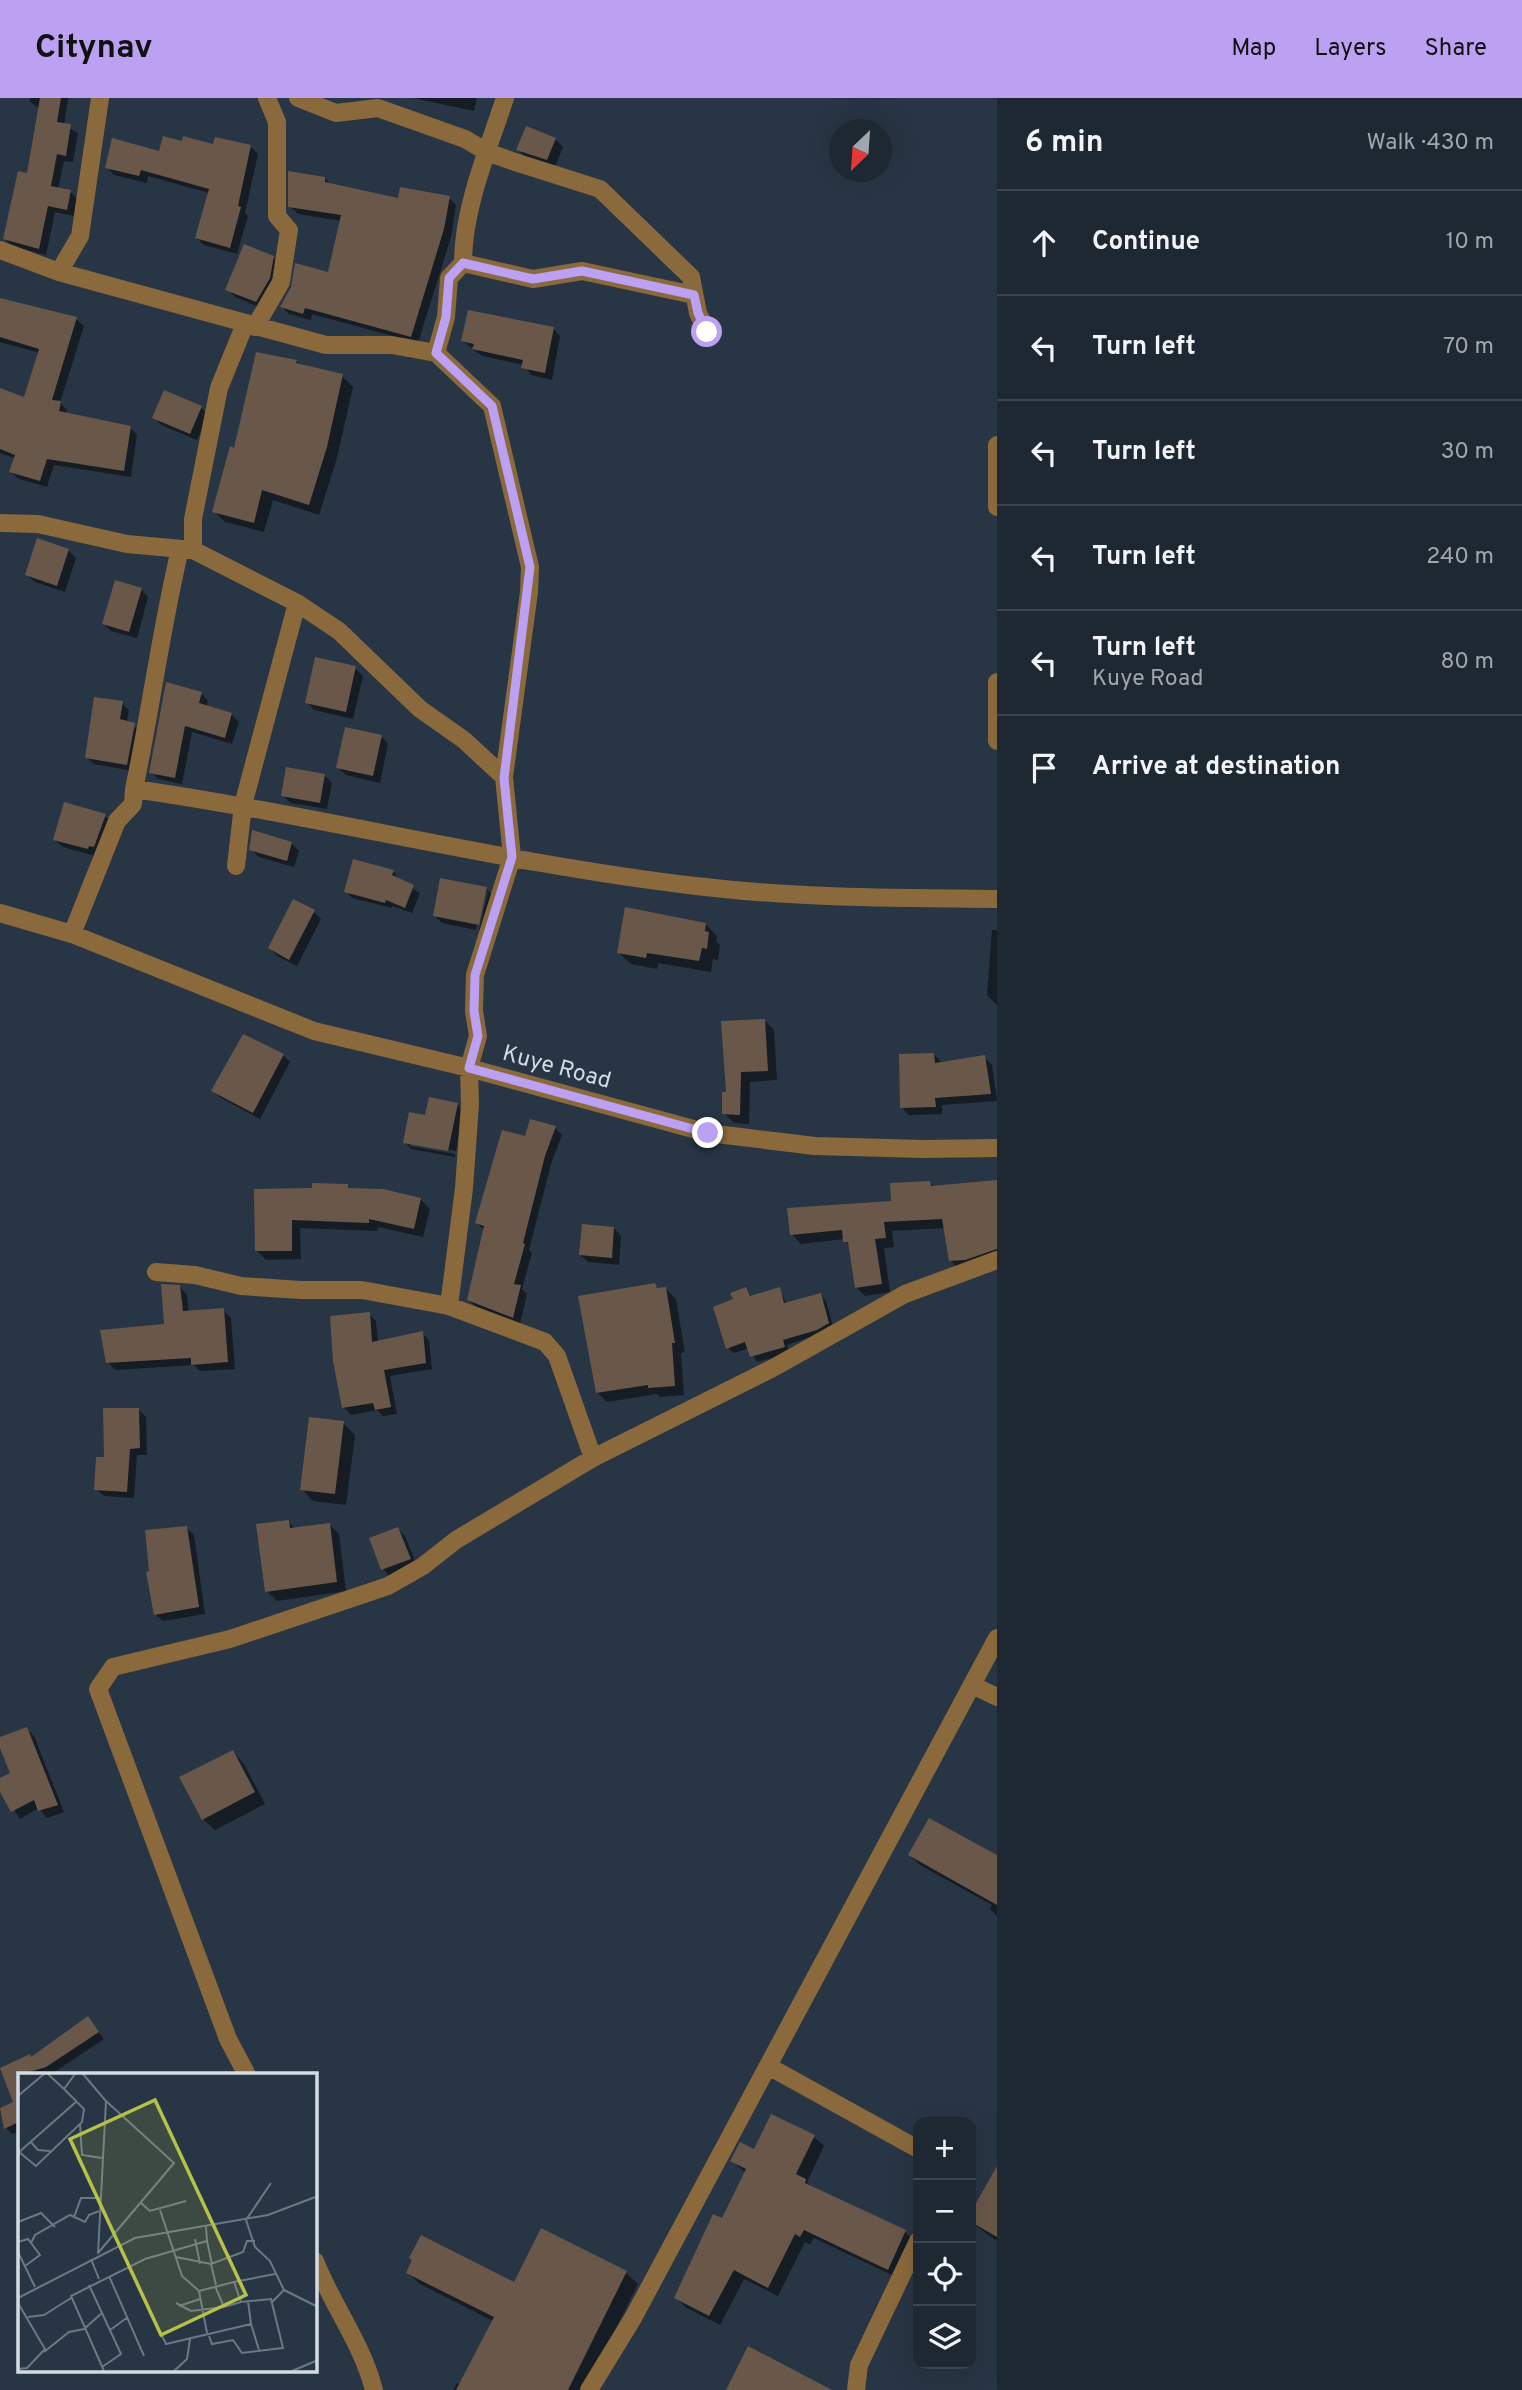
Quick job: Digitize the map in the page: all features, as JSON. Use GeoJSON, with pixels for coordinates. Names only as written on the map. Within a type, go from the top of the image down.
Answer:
{"type":"FeatureCollection","features":[{"type":"Feature","properties":{"kind":"street"},"geometry":{"type":"LineString","coordinates":[[59,272],[79,236],[100,98]]}},
{"type":"Feature","properties":{"kind":"street"},"geometry":{"type":"LineString","coordinates":[[72,934],[117,821],[133,804],[150,716],[164,617],[186,550],[219,388],[250,326],[281,282],[289,230],[277,216],[277,122],[267,98]]}},
{"type":"Feature","properties":{"kind":"street"},"geometry":{"type":"LineString","coordinates":[[298,98],[335,113],[378,108],[464,138],[487,152],[600,189],[691,277],[698,313],[707,332]]}},
{"type":"Feature","properties":{"kind":"street"},"geometry":{"type":"LineString","coordinates":[[436,353],[446,317],[449,278],[463,263],[463,244],[470,213],[505,98]]}},
{"type":"Feature","properties":{"kind":"street"},"geometry":{"type":"LineString","coordinates":[[0,250],[59,272],[326,345],[392,345],[436,353],[492,406],[530,567],[504,778],[512,857],[475,975],[474,1011],[478,1036],[469,1068],[470,1104],[464,1188],[449,1306]]}},
{"type":"Feature","properties":{"kind":"street"},"geometry":{"type":"LineString","coordinates":[[463,263],[533,279],[582,271],[694,295]]}},
{"type":"Feature","properties":{"kind":"street"},"geometry":{"type":"LineString","coordinates":[[997,445],[997,506]]}},
{"type":"Feature","properties":{"kind":"street"},"geometry":{"type":"LineString","coordinates":[[0,523],[38,524],[127,544],[186,550],[297,603],[339,631],[420,709],[464,740],[504,778]]}},
{"type":"Feature","properties":{"kind":"street"},"geometry":{"type":"LineString","coordinates":[[236,866],[243,805],[297,603]]}},
{"type":"Feature","properties":{"kind":"street"},"geometry":{"type":"LineString","coordinates":[[997,681],[997,741]]}},
{"type":"Feature","properties":{"kind":"street"},"geometry":{"type":"LineString","coordinates":[[134,789],[243,805],[512,857],[694,886],[808,897],[997,899]]}},
{"type":"Feature","properties":{"kind":"street","name":"Kuye Road"},"geometry":{"type":"LineString","coordinates":[[0,912],[72,934],[314,1031],[469,1068],[708,1133],[816,1146],[923,1149],[997,1147]]}},
{"type":"Feature","properties":{"kind":"street"},"geometry":{"type":"LineString","coordinates":[[246,2073],[228,2039],[98,1689],[113,1667],[230,1639],[388,1586],[423,1566],[456,1539],[593,1458],[773,1368],[905,1294],[997,1260]]}},
{"type":"Feature","properties":{"kind":"street"},"geometry":{"type":"LineString","coordinates":[[156,1272],[195,1275],[241,1286],[362,1290],[449,1306],[545,1342],[557,1356],[593,1458]]}},
{"type":"Feature","properties":{"kind":"street"},"geometry":{"type":"LineString","coordinates":[[589,2390],[633,2318],[997,1638]]}},
{"type":"Feature","properties":{"kind":"street"},"geometry":{"type":"LineString","coordinates":[[972,1685],[997,1697]]}},
{"type":"Feature","properties":{"kind":"street"},"geometry":{"type":"LineString","coordinates":[[768,2066],[913,2146]]}},
{"type":"Feature","properties":{"kind":"street"},"geometry":{"type":"LineString","coordinates":[[856,2390],[859,2365],[917,2243]]}},
{"type":"Feature","properties":{"kind":"street"},"geometry":{"type":"LineString","coordinates":[[317,2266],[325,2288],[364,2357],[374,2390]]}},
{"type":"Feature","properties":{"kind":"building"},"geometry":{"type":"Polygon","coordinates":[[[40,98],[61,98],[57,122],[71,124],[66,156],[57,154],[51,186],[71,190],[67,210],[48,206],[39,249],[3,239],[18,171],[27,173],[40,98]]]}},
{"type":"Feature","properties":{"kind":"building"},"geometry":{"type":"Polygon","coordinates":[[[526,126],[556,138],[547,160],[516,150],[526,126]]]}},
{"type":"Feature","properties":{"kind":"building"},"geometry":{"type":"Polygon","coordinates":[[[163,136],[182,141],[183,136],[213,144],[215,137],[251,145],[238,206],[241,207],[230,248],[195,238],[209,189],[141,170],[139,176],[105,168],[112,138],[159,151],[163,136]]]}},
{"type":"Feature","properties":{"kind":"building"},"geometry":{"type":"Polygon","coordinates":[[[288,171],[325,177],[325,182],[398,198],[400,187],[450,196],[444,229],[411,337],[305,308],[303,314],[280,307],[291,287],[295,263],[328,272],[341,215],[288,207],[288,171]]]}},
{"type":"Feature","properties":{"kind":"building"},"geometry":{"type":"Polygon","coordinates":[[[244,244],[274,256],[270,278],[256,302],[225,290],[244,244]]]}},
{"type":"Feature","properties":{"kind":"building"},"geometry":{"type":"Polygon","coordinates":[[[0,298],[77,317],[52,400],[61,401],[59,411],[131,426],[124,471],[47,459],[40,481],[9,472],[15,455],[0,449],[0,388],[24,397],[39,349],[0,337],[0,298]]]}},
{"type":"Feature","properties":{"kind":"building"},"geometry":{"type":"Polygon","coordinates":[[[468,310],[554,327],[545,373],[521,368],[523,360],[472,349],[474,344],[461,341],[468,310]]]}},
{"type":"Feature","properties":{"kind":"building"},"geometry":{"type":"Polygon","coordinates":[[[256,352],[297,360],[296,363],[343,374],[327,447],[309,505],[262,490],[254,523],[212,512],[230,446],[234,448],[256,352]]]}},
{"type":"Feature","properties":{"kind":"building"},"geometry":{"type":"Polygon","coordinates":[[[164,390],[202,406],[190,434],[152,418],[164,390]]]}},
{"type":"Feature","properties":{"kind":"building"},"geometry":{"type":"Polygon","coordinates":[[[37,538],[69,549],[57,586],[25,575],[37,538]]]}},
{"type":"Feature","properties":{"kind":"building"},"geometry":{"type":"Polygon","coordinates":[[[115,580],[142,588],[129,632],[102,624],[115,580]]]}},
{"type":"Feature","properties":{"kind":"building"},"geometry":{"type":"Polygon","coordinates":[[[315,657],[356,666],[346,712],[305,703],[315,657]]]}},
{"type":"Feature","properties":{"kind":"building"},"geometry":{"type":"Polygon","coordinates":[[[166,682],[202,692],[199,703],[232,713],[225,738],[185,726],[175,778],[149,773],[166,682]]]}},
{"type":"Feature","properties":{"kind":"building"},"geometry":{"type":"Polygon","coordinates":[[[94,697],[123,701],[120,719],[135,723],[127,765],[85,758],[94,697]]]}},
{"type":"Feature","properties":{"kind":"building"},"geometry":{"type":"Polygon","coordinates":[[[345,727],[382,735],[373,776],[336,768],[345,727]]]}},
{"type":"Feature","properties":{"kind":"building"},"geometry":{"type":"Polygon","coordinates":[[[286,767],[325,774],[320,803],[281,796],[286,767]]]}},
{"type":"Feature","properties":{"kind":"building"},"geometry":{"type":"Polygon","coordinates":[[[64,802],[106,814],[94,847],[89,846],[88,849],[53,840],[64,802]]]}},
{"type":"Feature","properties":{"kind":"building"},"geometry":{"type":"Polygon","coordinates":[[[252,830],[292,842],[287,861],[249,850],[252,830]]]}},
{"type":"Feature","properties":{"kind":"building"},"geometry":{"type":"Polygon","coordinates":[[[353,859],[394,870],[392,875],[414,885],[405,908],[386,900],[385,903],[344,892],[353,859]]]}},
{"type":"Feature","properties":{"kind":"building"},"geometry":{"type":"Polygon","coordinates":[[[440,878],[487,887],[479,925],[433,916],[440,878]]]}},
{"type":"Feature","properties":{"kind":"building"},"geometry":{"type":"Polygon","coordinates":[[[293,899],[315,910],[289,960],[268,948],[293,899]]]}},
{"type":"Feature","properties":{"kind":"building"},"geometry":{"type":"Polygon","coordinates":[[[625,907],[706,923],[705,931],[709,932],[707,949],[702,948],[699,961],[647,953],[646,958],[617,953],[625,907]]]}},
{"type":"Feature","properties":{"kind":"building"},"geometry":{"type":"Polygon","coordinates":[[[765,1019],[768,1071],[741,1072],[740,1115],[722,1114],[722,1092],[726,1092],[721,1021],[765,1019]]]}},
{"type":"Feature","properties":{"kind":"building"},"geometry":{"type":"Polygon","coordinates":[[[243,1034],[284,1054],[253,1113],[211,1091],[243,1034]]]}},
{"type":"Feature","properties":{"kind":"building"},"geometry":{"type":"Polygon","coordinates":[[[934,1053],[935,1063],[985,1055],[991,1094],[935,1098],[936,1107],[900,1108],[899,1054],[934,1053]]]}},
{"type":"Feature","properties":{"kind":"building"},"geometry":{"type":"Polygon","coordinates":[[[429,1097],[458,1103],[448,1151],[403,1143],[409,1112],[425,1115],[429,1097]]]}},
{"type":"Feature","properties":{"kind":"building"},"geometry":{"type":"Polygon","coordinates":[[[530,1119],[556,1126],[545,1156],[523,1243],[525,1244],[514,1284],[521,1285],[513,1318],[467,1300],[484,1226],[475,1223],[502,1130],[525,1136],[530,1119]]]}},
{"type":"Feature","properties":{"kind":"building"},"geometry":{"type":"Polygon","coordinates":[[[997,1180],[997,1249],[965,1260],[949,1261],[942,1219],[884,1222],[886,1238],[875,1239],[882,1284],[855,1288],[848,1242],[843,1242],[842,1230],[790,1235],[787,1208],[891,1201],[890,1183],[930,1181],[931,1186],[997,1180]]]}},
{"type":"Feature","properties":{"kind":"building"},"geometry":{"type":"Polygon","coordinates":[[[312,1183],[348,1184],[348,1188],[383,1189],[421,1198],[414,1229],[369,1219],[369,1223],[292,1220],[292,1251],[255,1251],[254,1189],[312,1188],[312,1183]]]}},
{"type":"Feature","properties":{"kind":"building"},"geometry":{"type":"Polygon","coordinates":[[[582,1224],[614,1227],[612,1258],[579,1255],[582,1224]]]}},
{"type":"Feature","properties":{"kind":"building"},"geometry":{"type":"Polygon","coordinates":[[[655,1283],[657,1288],[666,1287],[675,1343],[672,1343],[675,1386],[648,1388],[648,1385],[596,1393],[578,1296],[655,1283]]]}},
{"type":"Feature","properties":{"kind":"building"},"geometry":{"type":"Polygon","coordinates":[[[161,1284],[180,1285],[183,1311],[224,1308],[228,1362],[191,1365],[191,1358],[106,1363],[100,1330],[164,1324],[161,1284]]]}},
{"type":"Feature","properties":{"kind":"building"},"geometry":{"type":"Polygon","coordinates":[[[746,1287],[750,1296],[780,1287],[784,1303],[821,1293],[829,1323],[817,1330],[783,1340],[785,1347],[750,1357],[745,1342],[726,1349],[713,1307],[733,1299],[730,1293],[746,1287]]]}},
{"type":"Feature","properties":{"kind":"building"},"geometry":{"type":"Polygon","coordinates":[[[370,1312],[372,1342],[423,1331],[426,1363],[384,1370],[391,1407],[375,1410],[373,1403],[342,1408],[333,1361],[330,1316],[370,1312]]]}},
{"type":"Feature","properties":{"kind":"building"},"geometry":{"type":"Polygon","coordinates":[[[103,1408],[139,1408],[140,1448],[130,1449],[127,1492],[94,1490],[96,1457],[104,1457],[103,1408]]]}},
{"type":"Feature","properties":{"kind":"building"},"geometry":{"type":"Polygon","coordinates":[[[309,1417],[344,1421],[335,1494],[300,1490],[309,1417]]]}},
{"type":"Feature","properties":{"kind":"building"},"geometry":{"type":"Polygon","coordinates":[[[289,1520],[290,1528],[330,1523],[337,1582],[265,1592],[256,1524],[289,1520]]]}},
{"type":"Feature","properties":{"kind":"building"},"geometry":{"type":"Polygon","coordinates":[[[187,1526],[199,1607],[154,1615],[146,1572],[149,1571],[145,1530],[187,1526]]]}},
{"type":"Feature","properties":{"kind":"building"},"geometry":{"type":"Polygon","coordinates":[[[398,1527],[411,1559],[381,1570],[369,1538],[398,1527]]]}},
{"type":"Feature","properties":{"kind":"building"},"geometry":{"type":"Polygon","coordinates":[[[27,1727],[58,1805],[38,1811],[34,1800],[11,1812],[0,1792],[0,1778],[10,1773],[0,1748],[0,1737],[27,1727]]]}},
{"type":"Feature","properties":{"kind":"building"},"geometry":{"type":"Polygon","coordinates":[[[233,1750],[255,1792],[202,1820],[179,1777],[233,1750]]]}},
{"type":"Feature","properties":{"kind":"building"},"geometry":{"type":"Polygon","coordinates":[[[929,1818],[997,1855],[997,1905],[908,1855],[929,1818]]]}},
{"type":"Feature","properties":{"kind":"building"},"geometry":{"type":"Polygon","coordinates":[[[88,2016],[99,2032],[46,2067],[18,2073],[18,2122],[4,2129],[0,2108],[13,2102],[0,2068],[30,2054],[31,2057],[88,2016]]]}},
{"type":"Feature","properties":{"kind":"building"},"geometry":{"type":"Polygon","coordinates":[[[771,2114],[815,2135],[796,2174],[806,2179],[805,2183],[906,2230],[888,2270],[804,2230],[800,2237],[795,2234],[768,2288],[734,2270],[709,2316],[674,2298],[713,2214],[722,2218],[746,2169],[730,2161],[740,2142],[754,2149],[771,2114]]]}},
{"type":"Feature","properties":{"kind":"building"},"geometry":{"type":"Polygon","coordinates":[[[997,2166],[997,2237],[976,2225],[976,2203],[997,2166]]]}},
{"type":"Feature","properties":{"kind":"building"},"geometry":{"type":"Polygon","coordinates":[[[541,2228],[627,2271],[568,2390],[456,2390],[494,2317],[406,2273],[412,2260],[409,2258],[421,2235],[514,2282],[541,2228]]]}},
{"type":"Feature","properties":{"kind":"building"},"geometry":{"type":"Polygon","coordinates":[[[748,2346],[832,2390],[726,2390],[748,2346]]]}},
{"type":"Feature","properties":{"kind":"route"},"geometry":{"type":"LineString","coordinates":[[707,332],[698,313],[694,295],[582,271],[533,279],[463,263],[449,278],[446,317],[436,353],[492,406],[513,506],[530,567],[504,778],[512,857],[475,975],[474,1011],[478,1036],[469,1068],[708,1133]]}}]}
